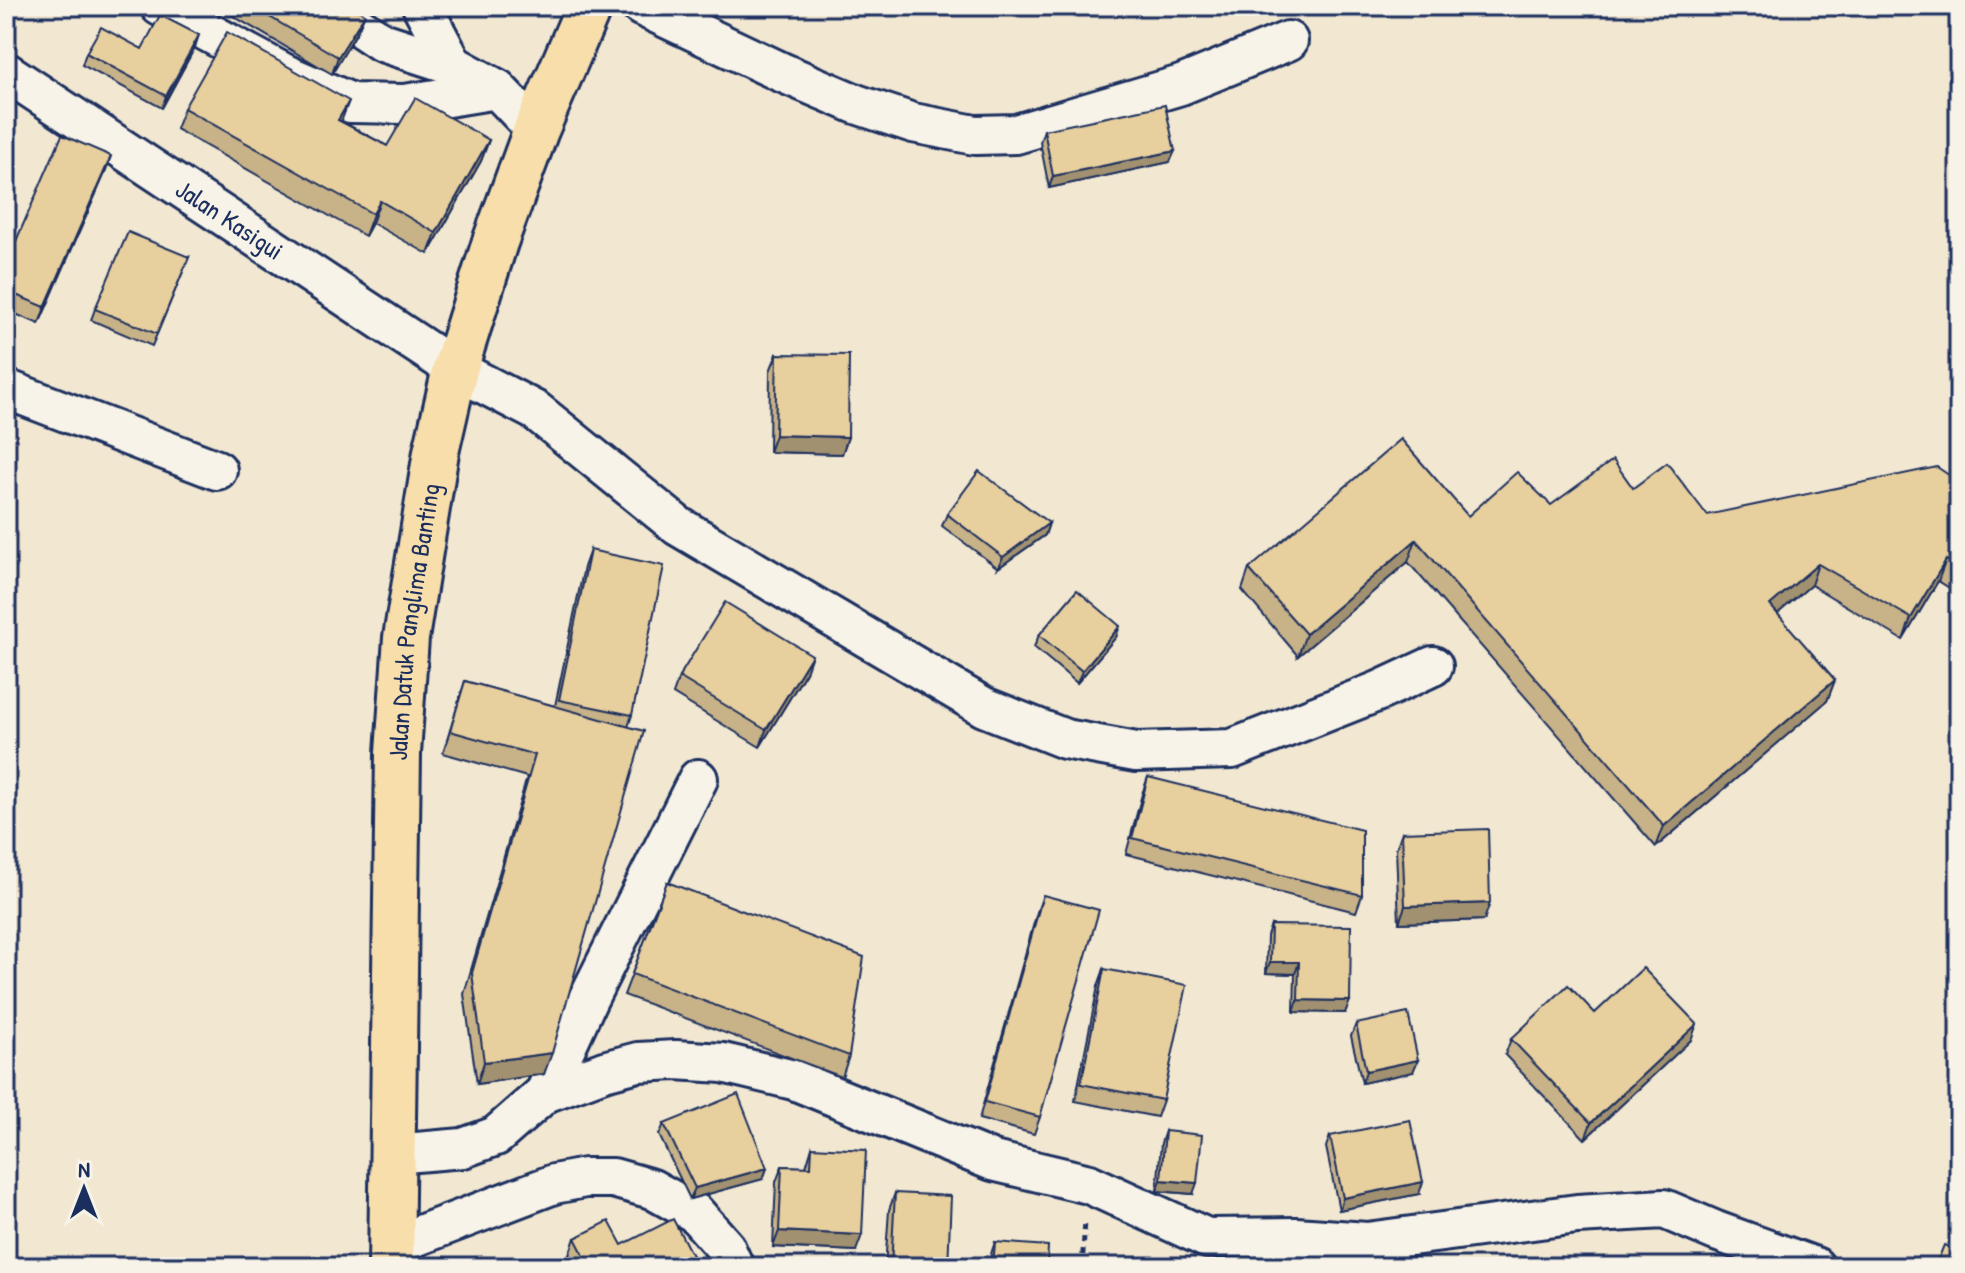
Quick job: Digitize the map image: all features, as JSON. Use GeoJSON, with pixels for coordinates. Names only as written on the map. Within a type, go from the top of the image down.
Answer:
{"type":"FeatureCollection","features":[{"type":"Feature","properties":{"kind":"main road","name":"Jalan Datuk Panglima Banting"},"geometry":{"type":"LineString","coordinates":[[391,1256],[400,699],[422,535],[436,452],[455,369],[495,242],[536,130],[589,6]]}},
{"type":"Feature","properties":{"kind":"street"},"geometry":{"type":"LineString","coordinates":[[160,6],[287,75],[351,103],[405,104],[497,89]]}},
{"type":"Feature","properties":{"kind":"street"},"geometry":{"type":"LineString","coordinates":[[328,6],[382,42],[453,65],[497,89],[536,130]]}},
{"type":"Feature","properties":{"kind":"street"},"geometry":{"type":"LineString","coordinates":[[422,6],[453,65]]}},
{"type":"Feature","properties":{"kind":"street"},"geometry":{"type":"LineString","coordinates":[[641,6],[856,104],[913,123],[975,135],[1016,134],[1181,85],[1288,41]]}},
{"type":"Feature","properties":{"kind":"street","name":"Jalan Kasigui"},"geometry":{"type":"LineString","coordinates":[[6,72],[455,369],[536,411],[678,526],[984,707],[1065,739],[1136,752],[1232,749],[1379,691],[1433,666]]}},
{"type":"Feature","properties":{"kind":"street"},"geometry":{"type":"LineString","coordinates":[[6,389],[217,470]]}},
{"type":"Feature","properties":{"kind":"street"},"geometry":{"type":"LineString","coordinates":[[545,1093],[587,1001],[698,779]]}},
{"type":"Feature","properties":{"kind":"street"},"geometry":{"type":"LineString","coordinates":[[393,1154],[463,1148],[496,1136],[545,1093],[604,1071],[638,1062],[676,1060],[723,1063],[794,1080],[993,1161],[1089,1184],[1207,1238],[1296,1237],[1367,1242],[1577,1214],[1664,1209],[1815,1267]]}},
{"type":"Feature","properties":{"kind":"street"},"geometry":{"type":"LineString","coordinates":[[391,1256],[554,1184],[585,1178],[613,1178],[652,1189],[695,1213],[725,1247],[734,1267]]}},
{"type":"Feature","properties":{"kind":"building"},"geometry":{"type":"Polygon","coordinates":[[[251,6],[352,6],[365,14],[338,57],[251,6]]]}},
{"type":"Feature","properties":{"kind":"building"},"geometry":{"type":"Polygon","coordinates":[[[160,15],[199,35],[166,96],[86,53],[101,27],[142,49],[160,15]]]}},
{"type":"Feature","properties":{"kind":"building"},"geometry":{"type":"Polygon","coordinates":[[[227,32],[349,101],[338,120],[387,146],[415,98],[489,140],[436,233],[380,201],[373,214],[184,108],[227,32]]]}},
{"type":"Feature","properties":{"kind":"building"},"geometry":{"type":"Polygon","coordinates":[[[1165,105],[1175,151],[1053,176],[1044,130],[1165,105]]]}},
{"type":"Feature","properties":{"kind":"building"},"geometry":{"type":"Polygon","coordinates":[[[62,135],[111,156],[45,307],[6,291],[6,264],[62,135]]]}},
{"type":"Feature","properties":{"kind":"building"},"geometry":{"type":"Polygon","coordinates":[[[128,232],[189,257],[157,334],[95,309],[128,232]]]}},
{"type":"Feature","properties":{"kind":"building"},"geometry":{"type":"Polygon","coordinates":[[[777,354],[849,355],[848,437],[775,435],[777,354]]]}},
{"type":"Feature","properties":{"kind":"building"},"geometry":{"type":"Polygon","coordinates":[[[1401,439],[1468,516],[1517,472],[1551,505],[1613,460],[1633,488],[1667,463],[1707,515],[1937,467],[1959,482],[1959,568],[1946,560],[1911,618],[1818,564],[1770,605],[1835,680],[1664,826],[1416,540],[1306,634],[1249,569],[1401,439]]]}},
{"type":"Feature","properties":{"kind":"building"},"geometry":{"type":"Polygon","coordinates":[[[979,471],[1049,523],[1003,557],[947,514],[979,471]]]}},
{"type":"Feature","properties":{"kind":"building"},"geometry":{"type":"Polygon","coordinates":[[[590,550],[664,566],[632,715],[559,700],[590,550]]]}},
{"type":"Feature","properties":{"kind":"building"},"geometry":{"type":"Polygon","coordinates":[[[1077,590],[1120,626],[1082,671],[1039,635],[1077,590]]]}},
{"type":"Feature","properties":{"kind":"building"},"geometry":{"type":"Polygon","coordinates":[[[725,602],[812,655],[766,730],[679,677],[725,602]]]}},
{"type":"Feature","properties":{"kind":"building"},"geometry":{"type":"Polygon","coordinates":[[[465,681],[644,731],[552,1053],[484,1062],[472,973],[535,755],[450,731],[465,681]]]}},
{"type":"Feature","properties":{"kind":"building"},"geometry":{"type":"Polygon","coordinates":[[[1148,777],[1362,830],[1362,895],[1132,838],[1148,777]]]}},
{"type":"Feature","properties":{"kind":"building"},"geometry":{"type":"Polygon","coordinates":[[[1488,829],[1490,903],[1405,906],[1402,832],[1488,829]]]}},
{"type":"Feature","properties":{"kind":"building"},"geometry":{"type":"Polygon","coordinates":[[[667,882],[864,957],[849,1056],[632,974],[667,882]]]}},
{"type":"Feature","properties":{"kind":"building"},"geometry":{"type":"Polygon","coordinates":[[[1043,895],[1099,910],[1040,1117],[985,1102],[1043,895]]]}},
{"type":"Feature","properties":{"kind":"building"},"geometry":{"type":"Polygon","coordinates":[[[1271,925],[1351,926],[1350,1001],[1298,1000],[1299,962],[1270,962],[1271,925]]]}},
{"type":"Feature","properties":{"kind":"building"},"geometry":{"type":"Polygon","coordinates":[[[1643,968],[1697,1024],[1591,1123],[1511,1039],[1568,985],[1595,1013],[1643,968]]]}},
{"type":"Feature","properties":{"kind":"building"},"geometry":{"type":"Polygon","coordinates":[[[1104,969],[1187,985],[1163,1100],[1081,1084],[1104,969]]]}},
{"type":"Feature","properties":{"kind":"building"},"geometry":{"type":"Polygon","coordinates":[[[1408,1013],[1418,1060],[1366,1071],[1356,1024],[1408,1013]]]}},
{"type":"Feature","properties":{"kind":"building"},"geometry":{"type":"Polygon","coordinates":[[[738,1094],[767,1168],[695,1188],[664,1124],[738,1094]]]}},
{"type":"Feature","properties":{"kind":"building"},"geometry":{"type":"Polygon","coordinates":[[[1410,1120],[1423,1182],[1343,1198],[1330,1136],[1410,1120]]]}},
{"type":"Feature","properties":{"kind":"building"},"geometry":{"type":"Polygon","coordinates":[[[1165,1131],[1202,1135],[1197,1183],[1161,1180],[1165,1131]]]}},
{"type":"Feature","properties":{"kind":"building"},"geometry":{"type":"Polygon","coordinates":[[[812,1147],[866,1150],[862,1235],[779,1231],[782,1166],[811,1167],[812,1147]]]}},
{"type":"Feature","properties":{"kind":"building"},"geometry":{"type":"Polygon","coordinates":[[[895,1193],[951,1196],[948,1267],[891,1267],[895,1193]]]}},
{"type":"Feature","properties":{"kind":"building"},"geometry":{"type":"Polygon","coordinates":[[[673,1219],[698,1267],[590,1267],[575,1238],[609,1221],[622,1245],[673,1219]]]}},
{"type":"Feature","properties":{"kind":"building"},"geometry":{"type":"Polygon","coordinates":[[[995,1242],[1048,1246],[1047,1267],[993,1267],[995,1242]]]}},
{"type":"Feature","properties":{"kind":"building"},"geometry":{"type":"Polygon","coordinates":[[[1944,1245],[1959,1251],[1959,1267],[1935,1267],[1944,1245]]]}}]}
